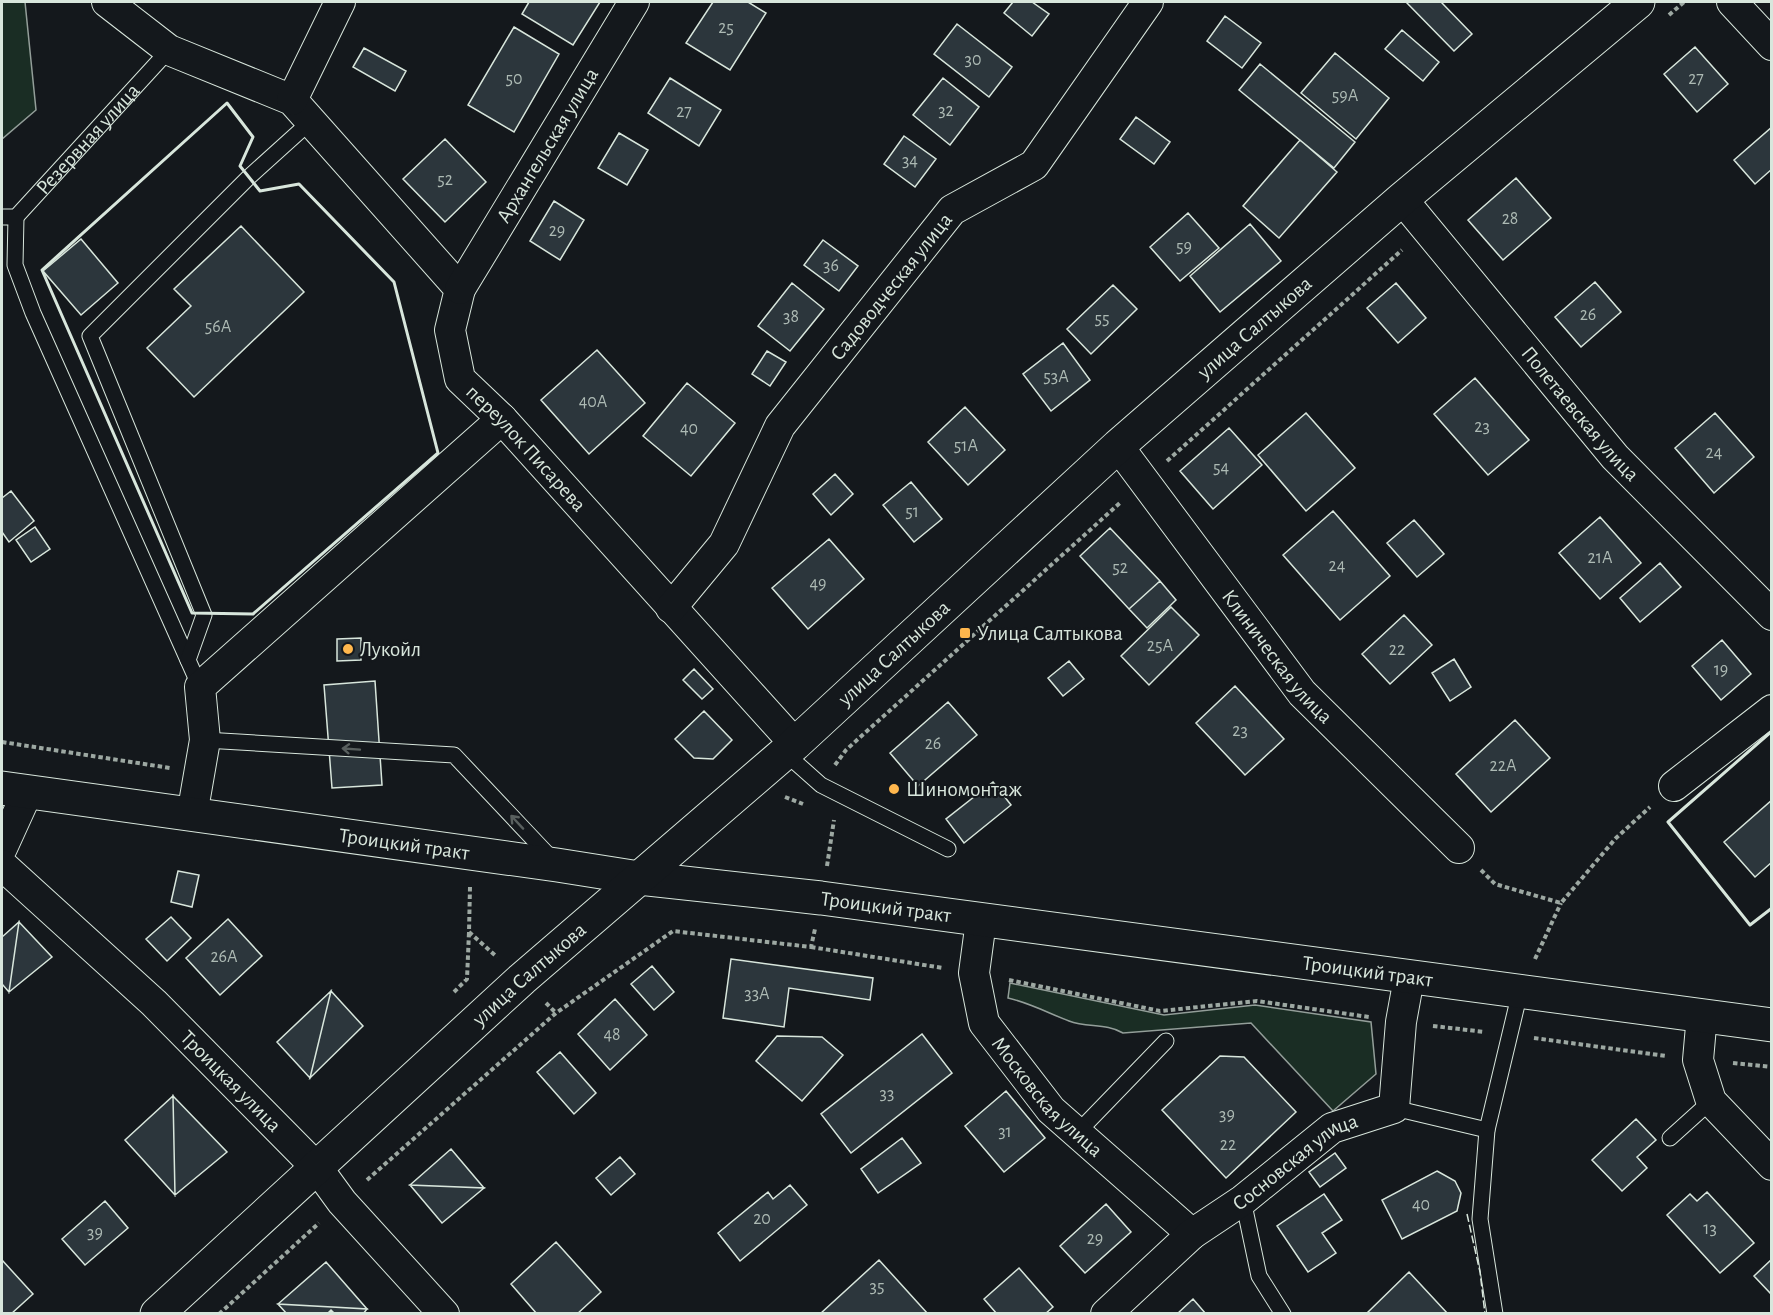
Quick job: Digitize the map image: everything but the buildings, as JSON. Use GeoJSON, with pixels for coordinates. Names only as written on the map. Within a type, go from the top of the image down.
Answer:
{"type":"FeatureCollection","features":[{"type":"Feature","properties":{"kind":"main road","name":"улица Салтыкова"},"geometry":{"type":"LineString","coordinates":[[157,1314],[318,1169],[522,979],[790,749],[1118,446],[1401,199],[1638,2]]}},
{"type":"Feature","properties":{"kind":"main road","name":"Троицкий тракт"},"geometry":{"type":"LineString","coordinates":[[14,791],[639,878],[821,898],[1772,1025]]}},
{"type":"Feature","properties":{"kind":"street"},"geometry":{"type":"LineString","coordinates":[[107,2],[169,51],[302,111],[460,289]]}},
{"type":"Feature","properties":{"kind":"street"},"geometry":{"type":"LineString","coordinates":[[302,111],[340,2]]}},
{"type":"Feature","properties":{"kind":"street","name":"Архангельская улица"},"geometry":{"type":"LineString","coordinates":[[460,289],[634,2]]}},
{"type":"Feature","properties":{"kind":"street","name":"Садоводческая улица"},"geometry":{"type":"LineString","coordinates":[[671,608],[724,544],[780,426],[952,210],[1034,165],[1148,2]]}},
{"type":"Feature","properties":{"kind":"street"},"geometry":{"type":"LineString","coordinates":[[1732,2],[1772,45]]}},
{"type":"Feature","properties":{"kind":"street","name":"Полетаевская улица"},"geometry":{"type":"LineString","coordinates":[[1401,199],[1616,458],[1772,615]]}},
{"type":"Feature","properties":{"kind":"street","name":"переулок Писарева"},"geometry":{"type":"LineString","coordinates":[[460,289],[450,330],[460,379],[502,419],[671,608],[790,749]]}},
{"type":"Feature","properties":{"kind":"street"},"geometry":{"type":"LineString","coordinates":[[192,815],[205,740],[201,687],[502,419]]}},
{"type":"Feature","properties":{"kind":"street","name":"Клиническая улица"},"geometry":{"type":"LineString","coordinates":[[1118,446],[1146,480],[1302,693],[1459,848]]}},
{"type":"Feature","properties":{"kind":"street"},"geometry":{"type":"LineString","coordinates":[[1674,786],[1772,710]]}},
{"type":"Feature","properties":{"kind":"street"},"geometry":{"type":"LineString","coordinates":[[2,848],[14,791]]}},
{"type":"Feature","properties":{"kind":"street","name":"Троицкая улица"},"geometry":{"type":"LineString","coordinates":[[2,866],[154,1003],[318,1169],[342,1202],[444,1314]]}},
{"type":"Feature","properties":{"kind":"street","name":"Московская улица"},"geometry":{"type":"LineString","coordinates":[[981,921],[974,973],[984,1023],[1051,1110],[1192,1234]]}},
{"type":"Feature","properties":{"kind":"street"},"geometry":{"type":"LineString","coordinates":[[1394,1108],[1401,1022],[1409,978]]}},
{"type":"Feature","properties":{"kind":"street"},"geometry":{"type":"LineString","coordinates":[[1702,1015],[1698,1060],[1712,1101],[1772,1165]]}},
{"type":"Feature","properties":{"kind":"street","name":"Сосновская улица"},"geometry":{"type":"LineString","coordinates":[[1106,1314],[1192,1234],[1243,1200],[1332,1128],[1394,1108]]}},
{"type":"Feature","properties":{"kind":"lane","name":"Резервная улица"},"geometry":{"type":"LineString","coordinates":[[9,217],[169,51]]}},
{"type":"Feature","properties":{"kind":"lane"},"geometry":{"type":"LineString","coordinates":[[188,660],[204,615],[90,336],[249,177],[302,111]]}},
{"type":"Feature","properties":{"kind":"lane"},"geometry":{"type":"LineString","coordinates":[[9,217],[15,265],[33,313],[201,687]]}},
{"type":"Feature","properties":{"kind":"lane"},"geometry":{"type":"LineString","coordinates":[[205,740],[454,755],[557,865]]}},
{"type":"Feature","properties":{"kind":"lane"},"geometry":{"type":"LineString","coordinates":[[790,749],[821,785],[948,849]]}},
{"type":"Feature","properties":{"kind":"lane"},"geometry":{"type":"LineString","coordinates":[[1495,1314],[1480,1219],[1487,1130],[1520,992]]}},
{"type":"Feature","properties":{"kind":"lane"},"geometry":{"type":"LineString","coordinates":[[1077,1133],[1166,1041]]}},
{"type":"Feature","properties":{"kind":"lane"},"geometry":{"type":"LineString","coordinates":[[1670,1138],[1712,1101]]}},
{"type":"Feature","properties":{"kind":"lane"},"geometry":{"type":"LineString","coordinates":[[1394,1108],[1487,1130]]}},
{"type":"Feature","properties":{"kind":"lane"},"geometry":{"type":"LineString","coordinates":[[1243,1200],[1259,1276],[1282,1314]]}},
{"type":"Feature","properties":{"kind":"path"},"geometry":{"type":"LineString","coordinates":[[1666,17],[1684,2]]}},
{"type":"Feature","properties":{"kind":"path"},"geometry":{"type":"LineString","coordinates":[[748,785],[806,805],[846,750],[1426,228]]}},
{"type":"Feature","properties":{"kind":"path"},"geometry":{"type":"LineString","coordinates":[[2,742],[199,773]]}},
{"type":"Feature","properties":{"kind":"path"},"geometry":{"type":"LineString","coordinates":[[1520,992],[1561,903],[1616,838],[1674,786]]}},
{"type":"Feature","properties":{"kind":"path"},"geometry":{"type":"LineString","coordinates":[[811,947],[836,813]]}},
{"type":"Feature","properties":{"kind":"path"},"geometry":{"type":"LineString","coordinates":[[1459,848],[1495,884],[1561,903]]}},
{"type":"Feature","properties":{"kind":"path"},"geometry":{"type":"LineString","coordinates":[[471,853],[469,932],[556,1013]]}},
{"type":"Feature","properties":{"kind":"path"},"geometry":{"type":"LineString","coordinates":[[219,1314],[556,1013],[673,931],[811,947],[974,973],[1160,1011],[1257,1002],[1698,1060],[1772,1067]]}},
{"type":"Feature","properties":{"kind":"green space"},"geometry":{"type":"Polygon","coordinates":[[[2,2],[25,2],[36,110],[2,139],[2,2]]]}},
{"type":"Feature","properties":{"kind":"green space"},"geometry":{"type":"Polygon","coordinates":[[[1010,983],[1164,1015],[1255,1005],[1371,1022],[1376,1074],[1333,1111],[1251,1023],[1123,1033],[1110,1028],[1076,1023],[1008,998],[1010,983]]]}},
{"type":"Feature","properties":{"kind":"fence"},"geometry":{"type":"LineString","coordinates":[[1467,1214],[1480,1272],[1485,1314]]}},
{"type":"Feature","properties":{"kind":"wall"},"geometry":{"type":"LineString","coordinates":[[227,103],[253,137],[240,166],[260,191],[299,184],[394,282],[438,453],[253,614],[192,613],[42,270],[227,103]]}},
{"type":"Feature","properties":{"kind":"wall"},"geometry":{"type":"LineString","coordinates":[[1772,731],[1668,822],[1750,925],[1772,908]]}},
{"type":"Feature","properties":{"kind":"place","name":"Улица Салтыкова"},"geometry":{"type":"Point","coordinates":[965,633]}},
{"type":"Feature","properties":{"kind":"place","name":"Лукойл"},"geometry":{"type":"Point","coordinates":[348,649]}},
{"type":"Feature","properties":{"kind":"place","name":"Шиномонтаж"},"geometry":{"type":"Point","coordinates":[894,789]}}]}
